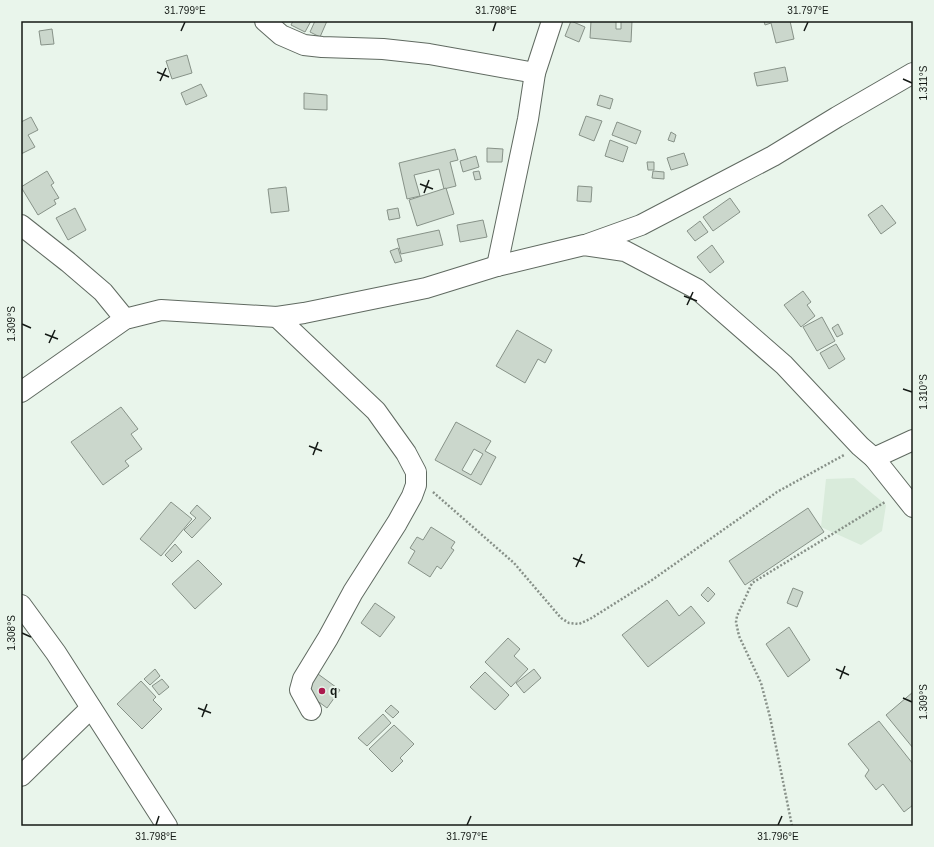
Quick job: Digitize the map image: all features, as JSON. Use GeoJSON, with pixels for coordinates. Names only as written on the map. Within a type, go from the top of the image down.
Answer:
{"type":"FeatureCollection","features":[{"type":"Feature","properties":{"kind":"street"},"geometry":{"type":"LineString","coordinates":[[265,21],[281,35],[304,45],[383,49],[428,54],[535,73]]}},
{"type":"Feature","properties":{"kind":"street"},"geometry":{"type":"LineString","coordinates":[[497,266],[528,119],[535,73],[552,21]]}},
{"type":"Feature","properties":{"kind":"street"},"geometry":{"type":"LineString","coordinates":[[21,392],[125,319],[161,310],[276,316],[304,313],[426,288],[497,266],[584,245],[641,225],[773,156],[836,117],[913,73]]}},
{"type":"Feature","properties":{"kind":"street"},"geometry":{"type":"LineString","coordinates":[[21,225],[103,292],[125,319]]}},
{"type":"Feature","properties":{"kind":"street"},"geometry":{"type":"LineString","coordinates":[[584,245],[625,250],[696,289],[784,365],[867,452],[913,507]]}},
{"type":"Feature","properties":{"kind":"street"},"geometry":{"type":"LineString","coordinates":[[276,316],[376,411],[406,453],[416,472],[416,485],[412,496],[397,523],[353,592],[328,638],[303,679],[300,690],[311,710]]}},
{"type":"Feature","properties":{"kind":"street"},"geometry":{"type":"LineString","coordinates":[[867,452],[913,440]]}},
{"type":"Feature","properties":{"kind":"street"},"geometry":{"type":"LineString","coordinates":[[21,605],[56,653],[167,826]]}},
{"type":"Feature","properties":{"kind":"street"},"geometry":{"type":"LineString","coordinates":[[21,776],[90,708]]}},
{"type":"Feature","properties":{"kind":"path"},"geometry":{"type":"LineString","coordinates":[[416,477],[514,563],[561,618],[569,623],[579,624],[590,619],[652,580],[777,492],[867,452]]}},
{"type":"Feature","properties":{"kind":"path"},"geometry":{"type":"LineString","coordinates":[[792,826],[763,689],[739,636],[736,622],[737,616],[752,583],[887,500]]}},
{"type":"Feature","properties":{"kind":"shaded area"},"geometry":{"type":"Polygon","coordinates":[[[854,478],[886,505],[882,531],[861,545],[821,527],[826,479],[854,478]]]}},
{"type":"Feature","properties":{"kind":"building"},"geometry":{"type":"Polygon","coordinates":[[[293,21],[311,21],[305,32],[291,25],[293,21]]]}},
{"type":"Feature","properties":{"kind":"building"},"geometry":{"type":"Polygon","coordinates":[[[315,21],[327,21],[320,37],[310,32],[315,21]]]}},
{"type":"Feature","properties":{"kind":"building"},"geometry":{"type":"Polygon","coordinates":[[[571,21],[585,27],[579,42],[565,36],[571,21]]]}},
{"type":"Feature","properties":{"kind":"building"},"geometry":{"type":"Polygon","coordinates":[[[591,21],[616,21],[616,29],[621,29],[621,21],[632,21],[631,42],[590,38],[591,21]]]}},
{"type":"Feature","properties":{"kind":"building"},"geometry":{"type":"Polygon","coordinates":[[[764,21],[790,21],[794,39],[776,43],[771,23],[765,25],[764,21]]]}},
{"type":"Feature","properties":{"kind":"building"},"geometry":{"type":"Polygon","coordinates":[[[52,29],[54,44],[41,45],[39,31],[52,29]]]}},
{"type":"Feature","properties":{"kind":"building"},"geometry":{"type":"Polygon","coordinates":[[[187,55],[192,73],[172,79],[166,61],[187,55]]]}},
{"type":"Feature","properties":{"kind":"building"},"geometry":{"type":"Polygon","coordinates":[[[785,67],[788,81],[757,86],[754,73],[785,67]]]}},
{"type":"Feature","properties":{"kind":"building"},"geometry":{"type":"Polygon","coordinates":[[[201,84],[207,96],[186,105],[181,93],[201,84]]]}},
{"type":"Feature","properties":{"kind":"building"},"geometry":{"type":"Polygon","coordinates":[[[304,93],[327,95],[327,110],[304,109],[304,93]]]}},
{"type":"Feature","properties":{"kind":"building"},"geometry":{"type":"Polygon","coordinates":[[[600,95],[613,99],[610,109],[597,105],[600,95]]]}},
{"type":"Feature","properties":{"kind":"building"},"geometry":{"type":"Polygon","coordinates":[[[586,116],[602,121],[594,141],[579,135],[586,116]]]}},
{"type":"Feature","properties":{"kind":"building"},"geometry":{"type":"Polygon","coordinates":[[[31,117],[38,130],[28,135],[35,147],[21,154],[21,122],[31,117]]]}},
{"type":"Feature","properties":{"kind":"building"},"geometry":{"type":"Polygon","coordinates":[[[617,122],[641,131],[636,144],[612,135],[617,122]]]}},
{"type":"Feature","properties":{"kind":"building"},"geometry":{"type":"Polygon","coordinates":[[[671,132],[676,135],[674,142],[668,140],[671,132]]]}},
{"type":"Feature","properties":{"kind":"building"},"geometry":{"type":"Polygon","coordinates":[[[610,140],[628,147],[623,162],[605,156],[610,140]]]}},
{"type":"Feature","properties":{"kind":"building"},"geometry":{"type":"Polygon","coordinates":[[[487,148],[503,149],[502,162],[487,162],[487,148]]]}},
{"type":"Feature","properties":{"kind":"building"},"geometry":{"type":"Polygon","coordinates":[[[455,149],[458,160],[450,162],[456,186],[444,189],[439,169],[414,175],[420,196],[407,199],[399,163],[455,149]]]}},
{"type":"Feature","properties":{"kind":"building"},"geometry":{"type":"Polygon","coordinates":[[[684,153],[688,165],[671,170],[667,158],[684,153]]]}},
{"type":"Feature","properties":{"kind":"building"},"geometry":{"type":"Polygon","coordinates":[[[476,156],[479,167],[463,172],[460,161],[476,156]]]}},
{"type":"Feature","properties":{"kind":"building"},"geometry":{"type":"Polygon","coordinates":[[[647,162],[654,162],[654,170],[648,170],[647,162]]]}},
{"type":"Feature","properties":{"kind":"building"},"geometry":{"type":"Polygon","coordinates":[[[47,171],[54,183],[51,185],[59,198],[54,200],[56,204],[38,215],[21,187],[47,171]]]}},
{"type":"Feature","properties":{"kind":"building"},"geometry":{"type":"Polygon","coordinates":[[[479,171],[481,179],[475,180],[473,172],[479,171]]]}},
{"type":"Feature","properties":{"kind":"building"},"geometry":{"type":"Polygon","coordinates":[[[653,171],[664,172],[664,179],[652,178],[653,171]]]}},
{"type":"Feature","properties":{"kind":"building"},"geometry":{"type":"Polygon","coordinates":[[[578,186],[592,187],[591,202],[577,201],[578,186]]]}},
{"type":"Feature","properties":{"kind":"building"},"geometry":{"type":"Polygon","coordinates":[[[286,187],[289,211],[271,213],[268,189],[286,187]]]}},
{"type":"Feature","properties":{"kind":"building"},"geometry":{"type":"Polygon","coordinates":[[[446,188],[454,214],[417,226],[409,200],[446,188]]]}},
{"type":"Feature","properties":{"kind":"building"},"geometry":{"type":"Polygon","coordinates":[[[730,198],[740,212],[713,231],[703,217],[730,198]]]}},
{"type":"Feature","properties":{"kind":"building"},"geometry":{"type":"Polygon","coordinates":[[[882,205],[896,223],[881,234],[868,215],[882,205]]]}},
{"type":"Feature","properties":{"kind":"building"},"geometry":{"type":"Polygon","coordinates":[[[75,208],[86,230],[68,240],[56,218],[75,208]]]}},
{"type":"Feature","properties":{"kind":"building"},"geometry":{"type":"Polygon","coordinates":[[[398,208],[400,218],[389,220],[387,210],[398,208]]]}},
{"type":"Feature","properties":{"kind":"building"},"geometry":{"type":"Polygon","coordinates":[[[483,220],[487,237],[460,242],[457,225],[483,220]]]}},
{"type":"Feature","properties":{"kind":"building"},"geometry":{"type":"Polygon","coordinates":[[[700,221],[708,232],[695,241],[687,231],[700,221]]]}},
{"type":"Feature","properties":{"kind":"building"},"geometry":{"type":"Polygon","coordinates":[[[439,230],[443,245],[401,254],[397,239],[439,230]]]}},
{"type":"Feature","properties":{"kind":"building"},"geometry":{"type":"Polygon","coordinates":[[[712,245],[724,262],[710,273],[697,257],[712,245]]]}},
{"type":"Feature","properties":{"kind":"building"},"geometry":{"type":"Polygon","coordinates":[[[398,248],[402,261],[395,263],[390,251],[398,248]]]}},
{"type":"Feature","properties":{"kind":"building"},"geometry":{"type":"Polygon","coordinates":[[[803,291],[811,302],[807,305],[815,316],[801,327],[784,305],[803,291]]]}},
{"type":"Feature","properties":{"kind":"building"},"geometry":{"type":"Polygon","coordinates":[[[822,317],[835,341],[817,351],[803,327],[822,317]]]}},
{"type":"Feature","properties":{"kind":"building"},"geometry":{"type":"Polygon","coordinates":[[[838,324],[843,334],[837,337],[832,328],[838,324]]]}},
{"type":"Feature","properties":{"kind":"building"},"geometry":{"type":"Polygon","coordinates":[[[517,330],[552,350],[545,363],[538,359],[525,383],[496,366],[517,330]]]}},
{"type":"Feature","properties":{"kind":"building"},"geometry":{"type":"Polygon","coordinates":[[[836,344],[845,359],[829,369],[820,353],[836,344]]]}},
{"type":"Feature","properties":{"kind":"building"},"geometry":{"type":"Polygon","coordinates":[[[121,407],[138,429],[131,434],[142,449],[125,461],[129,466],[103,485],[71,442],[121,407]]]}},
{"type":"Feature","properties":{"kind":"building"},"geometry":{"type":"Polygon","coordinates":[[[456,422],[491,441],[485,451],[496,457],[481,485],[435,460],[456,422]],[[474,449],[462,470],[471,475],[483,454],[474,449]]]}},
{"type":"Feature","properties":{"kind":"building"},"geometry":{"type":"Polygon","coordinates":[[[171,502],[192,519],[161,556],[140,539],[171,502]]]}},
{"type":"Feature","properties":{"kind":"building"},"geometry":{"type":"Polygon","coordinates":[[[197,505],[211,518],[192,538],[184,530],[196,518],[190,513],[197,505]]]}},
{"type":"Feature","properties":{"kind":"building"},"geometry":{"type":"Polygon","coordinates":[[[808,508],[824,532],[745,585],[729,561],[808,508]]]}},
{"type":"Feature","properties":{"kind":"building"},"geometry":{"type":"Polygon","coordinates":[[[431,527],[455,542],[451,548],[454,550],[441,569],[437,566],[430,577],[408,563],[415,551],[410,548],[417,537],[423,540],[431,527]]]}},
{"type":"Feature","properties":{"kind":"building"},"geometry":{"type":"Polygon","coordinates":[[[175,544],[182,552],[172,562],[165,555],[175,544]]]}},
{"type":"Feature","properties":{"kind":"building"},"geometry":{"type":"Polygon","coordinates":[[[198,560],[222,584],[195,609],[172,584],[198,560]]]}},
{"type":"Feature","properties":{"kind":"building"},"geometry":{"type":"Polygon","coordinates":[[[708,587],[715,594],[708,602],[701,595],[708,587]]]}},
{"type":"Feature","properties":{"kind":"building"},"geometry":{"type":"Polygon","coordinates":[[[793,588],[803,592],[797,607],[787,603],[793,588]]]}},
{"type":"Feature","properties":{"kind":"building"},"geometry":{"type":"Polygon","coordinates":[[[667,600],[679,616],[691,606],[705,623],[648,667],[622,635],[667,600]]]}},
{"type":"Feature","properties":{"kind":"building"},"geometry":{"type":"Polygon","coordinates":[[[375,603],[395,617],[380,637],[361,623],[375,603]]]}},
{"type":"Feature","properties":{"kind":"building"},"geometry":{"type":"Polygon","coordinates":[[[789,627],[810,660],[788,677],[766,644],[789,627]]]}},
{"type":"Feature","properties":{"kind":"building"},"geometry":{"type":"Polygon","coordinates":[[[508,638],[520,649],[514,656],[528,669],[511,687],[485,662],[508,638]]]}},
{"type":"Feature","properties":{"kind":"building"},"geometry":{"type":"Polygon","coordinates":[[[155,669],[160,676],[150,685],[144,679],[155,669]]]}},
{"type":"Feature","properties":{"kind":"building"},"geometry":{"type":"Polygon","coordinates":[[[534,669],[541,678],[524,693],[516,683],[534,669]]]}},
{"type":"Feature","properties":{"kind":"building"},"geometry":{"type":"Polygon","coordinates":[[[485,672],[509,695],[495,710],[470,687],[485,672]]]}},
{"type":"Feature","properties":{"kind":"building","name":"q"},"geometry":{"type":"Polygon","coordinates":[[[318,674],[340,690],[327,708],[304,691],[318,674]]]}},
{"type":"Feature","properties":{"kind":"building"},"geometry":{"type":"Polygon","coordinates":[[[162,679],[169,687],[159,695],[152,686],[162,679]]]}},
{"type":"Feature","properties":{"kind":"building"},"geometry":{"type":"Polygon","coordinates":[[[141,681],[156,697],[153,700],[162,709],[142,729],[117,704],[141,681]]]}},
{"type":"Feature","properties":{"kind":"building"},"geometry":{"type":"Polygon","coordinates":[[[913,692],[913,748],[886,715],[913,692]]]}},
{"type":"Feature","properties":{"kind":"building"},"geometry":{"type":"Polygon","coordinates":[[[391,705],[399,712],[393,718],[385,711],[391,705]]]}},
{"type":"Feature","properties":{"kind":"building"},"geometry":{"type":"Polygon","coordinates":[[[383,714],[391,723],[367,746],[358,738],[383,714]]]}},
{"type":"Feature","properties":{"kind":"building"},"geometry":{"type":"Polygon","coordinates":[[[879,721],[913,764],[913,805],[904,812],[883,784],[876,790],[865,776],[869,770],[848,744],[879,721]]]}},
{"type":"Feature","properties":{"kind":"building"},"geometry":{"type":"Polygon","coordinates":[[[394,725],[414,744],[400,758],[403,761],[392,772],[369,749],[394,725]]]}},
{"type":"Feature","properties":{"kind":"place","name":"q"},"geometry":{"type":"Point","coordinates":[322,691]}}]}
